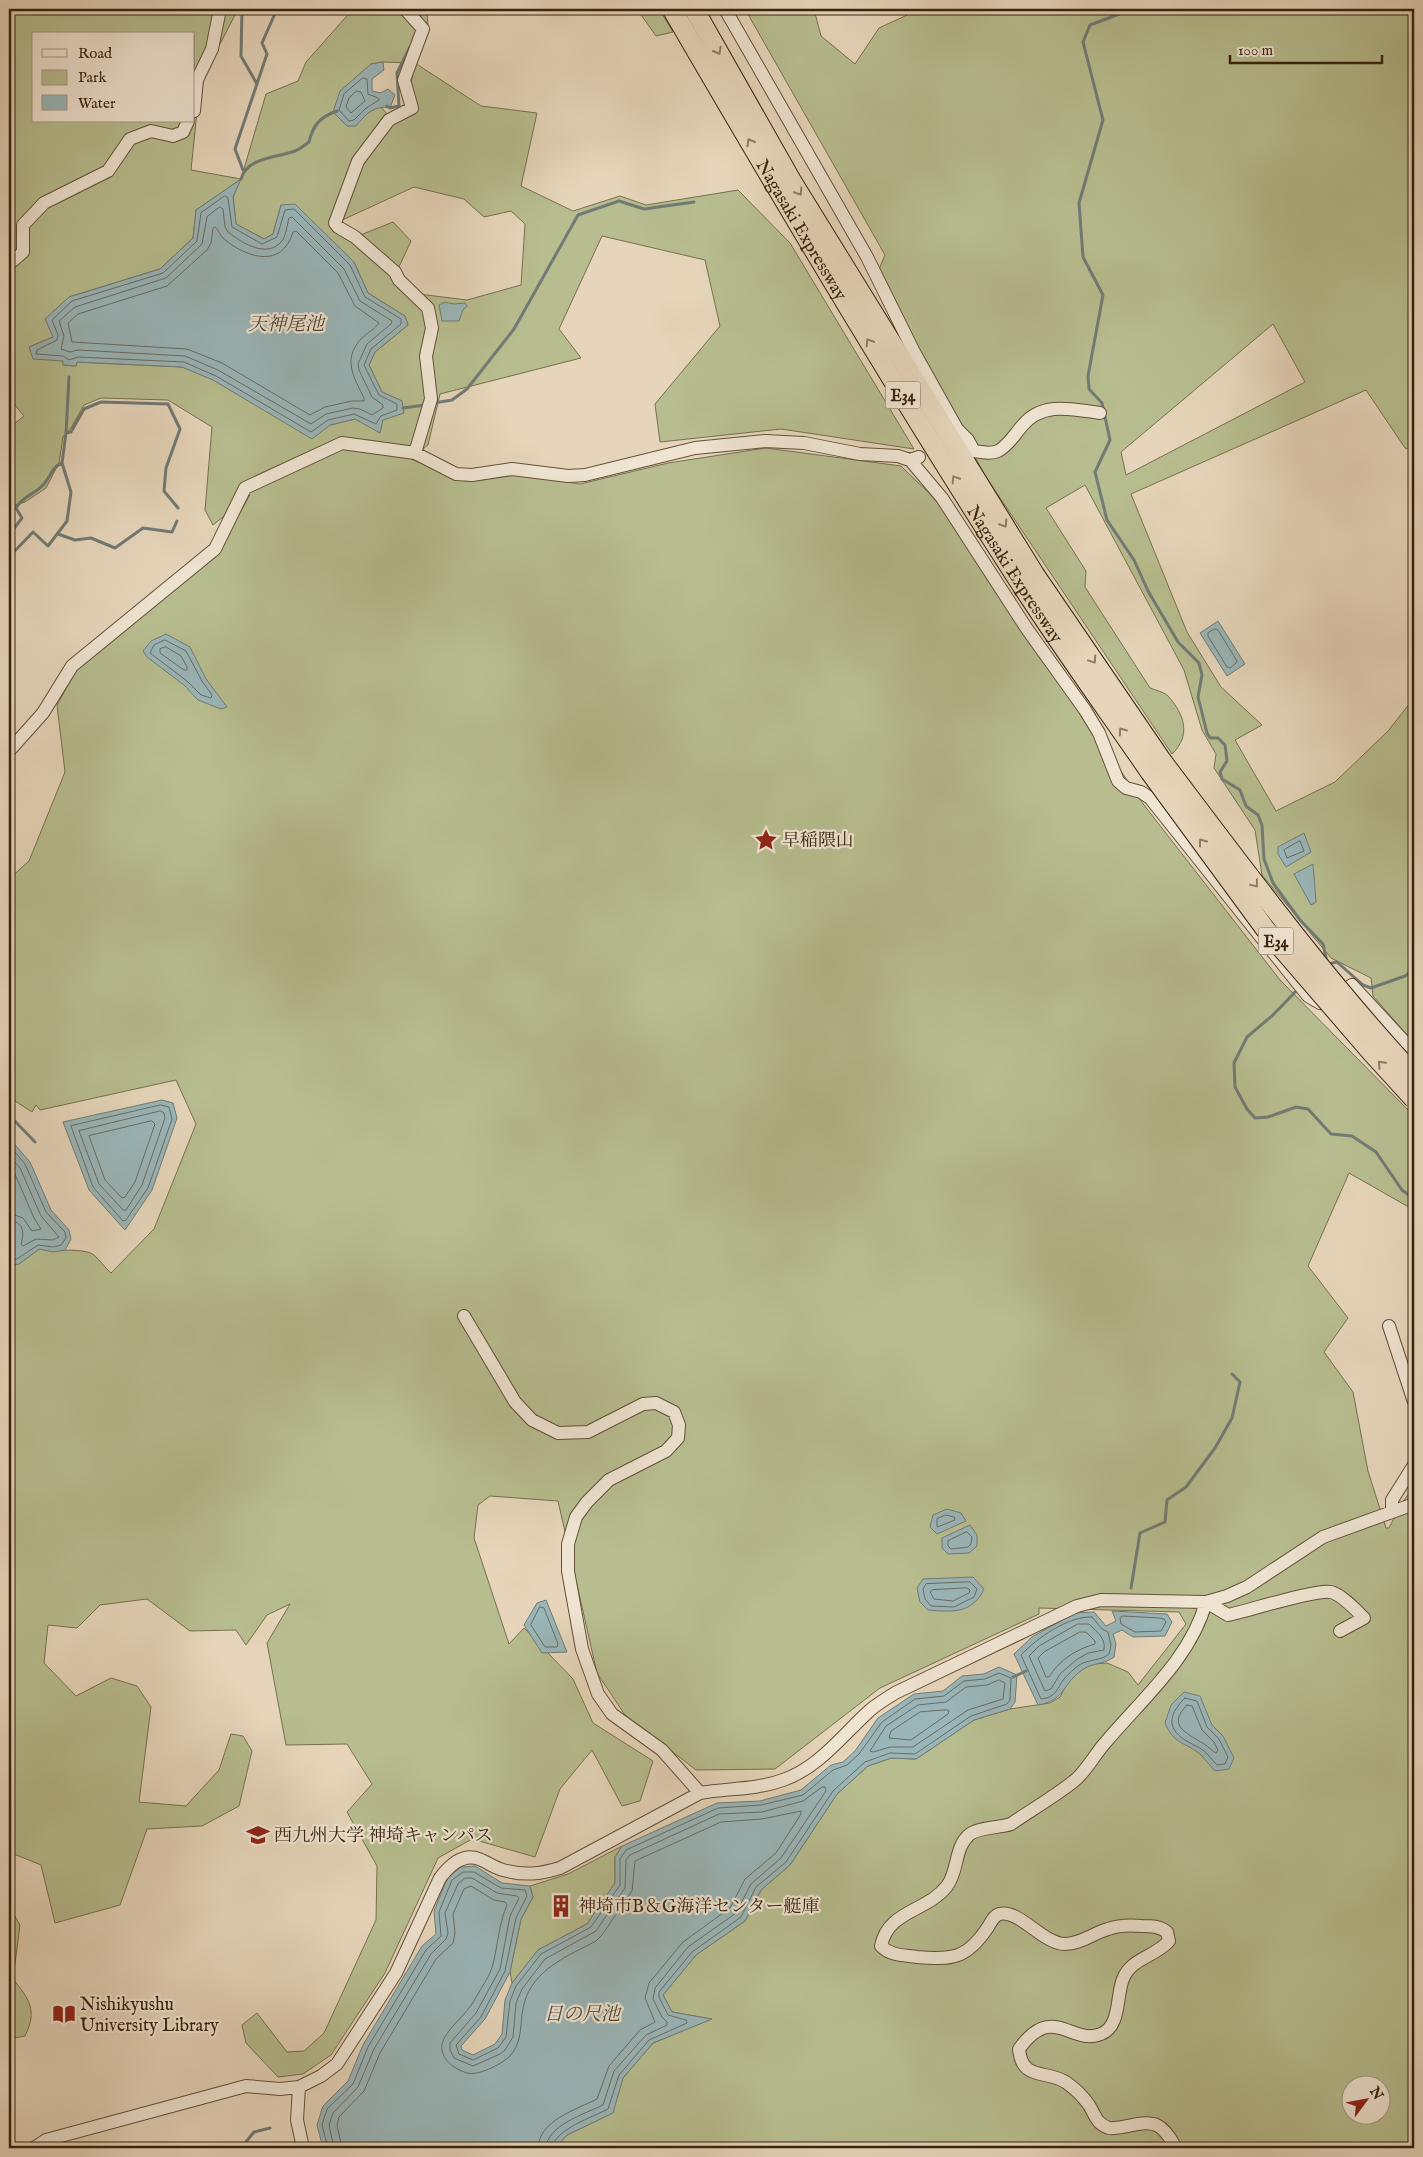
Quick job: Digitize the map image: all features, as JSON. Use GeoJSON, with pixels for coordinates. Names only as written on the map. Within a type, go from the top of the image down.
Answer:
{"type":"FeatureCollection","features":[{"type":"Feature","properties":{"kind":"highway","name":"Nagasaki Expressway"},"geometry":{"type":"LineString","coordinates":[[672,9],[782,198],[1020,583],[1156,766],[1383,1041],[1414,1075]]}},
{"type":"Feature","properties":{"kind":"highway","name":"Nagasaki Expressway"},"geometry":{"type":"LineString","coordinates":[[694,9],[791,180],[1156,766],[1266,930],[1414,1099]]}},
{"type":"Feature","properties":{"kind":"street"},"geometry":{"type":"LineString","coordinates":[[195,101],[197,80],[212,49],[220,9]]}},
{"type":"Feature","properties":{"kind":"street"},"geometry":{"type":"LineString","coordinates":[[405,9],[423,29],[404,80],[412,108],[389,120],[358,161],[335,223],[338,228],[355,237],[389,266],[399,280],[428,308],[432,328],[426,356],[431,400],[415,453]]}},
{"type":"Feature","properties":{"kind":"street"},"geometry":{"type":"LineString","coordinates":[[724,9],[866,257],[914,352],[957,429],[968,440],[971,451],[984,454],[998,451],[1010,442],[1028,418],[1042,411],[1059,407],[1100,413]]}},
{"type":"Feature","properties":{"kind":"street"},"geometry":{"type":"LineString","coordinates":[[9,264],[23,252],[23,225],[44,203],[108,171],[130,139],[151,131],[173,136],[183,132],[188,122]]}},
{"type":"Feature","properties":{"kind":"street"},"geometry":{"type":"LineString","coordinates":[[9,751],[43,713],[72,666],[215,549],[245,488],[342,443],[415,453],[456,474],[472,475],[512,469],[568,476],[586,475],[695,448],[765,441],[804,443],[860,454],[898,456],[914,459],[942,498],[1027,629],[1090,718],[1099,733],[1118,781],[1126,788],[1141,792],[1150,798],[1308,996],[1320,1003],[1352,985],[1414,1052]]}},
{"type":"Feature","properties":{"kind":"street"},"geometry":{"type":"LineString","coordinates":[[464,1316],[516,1402],[532,1420],[558,1433],[588,1432],[643,1404],[656,1403],[674,1412],[680,1426],[678,1438],[666,1451],[610,1480],[587,1502],[576,1517],[568,1544],[568,1571],[582,1649],[598,1694],[612,1714],[662,1750],[700,1793]]}},
{"type":"Feature","properties":{"kind":"street"},"geometry":{"type":"LineString","coordinates":[[1389,1326],[1414,1402]]}},
{"type":"Feature","properties":{"kind":"street"},"geometry":{"type":"LineString","coordinates":[[1392,1512],[1392,1500],[1414,1465]]}},
{"type":"Feature","properties":{"kind":"street"},"geometry":{"type":"LineString","coordinates":[[34,2148],[46,2140],[246,2086],[280,2089],[298,2087],[321,2076],[337,2064],[396,1973],[440,1878],[448,1867],[460,1860],[476,1858],[503,1870],[536,1875],[560,1868],[700,1793],[751,1788],[784,1780],[806,1768],[829,1751],[868,1711],[895,1693],[1077,1606],[1101,1600],[1206,1602],[1227,1596],[1247,1587],[1324,1537],[1414,1504]]}},
{"type":"Feature","properties":{"kind":"street"},"geometry":{"type":"LineString","coordinates":[[1206,1602],[1228,1616],[1331,1592],[1352,1606],[1364,1618],[1340,1631]]}},
{"type":"Feature","properties":{"kind":"street"},"geometry":{"type":"LineString","coordinates":[[1176,2148],[1166,2130],[1156,2124],[1144,2122],[1121,2128],[1109,2128],[1097,2121],[1089,2105],[1067,2083],[1028,2070],[1020,2061],[1019,2049],[1028,2036],[1045,2027],[1054,2026],[1090,2036],[1102,2034],[1111,2026],[1122,1980],[1130,1967],[1144,1957],[1163,1948],[1168,1941],[1167,1932],[1159,1927],[1125,1925],[1065,1944],[1052,1942],[1011,1915],[1001,1913],[995,1916],[974,1946],[955,1958],[938,1959],[894,1954],[881,1946],[883,1936],[889,1926],[899,1918],[933,1900],[948,1886],[954,1872],[960,1846],[968,1836],[974,1831],[998,1828],[1011,1824],[1075,1780],[1092,1758],[1153,1690],[1173,1664],[1200,1623],[1206,1602]]}},
{"type":"Feature","properties":{"kind":"street"},"geometry":{"type":"LineString","coordinates":[[298,2087],[297,2120],[303,2148]]}},
{"type":"Feature","properties":{"kind":"green space"},"geometry":{"type":"Polygon","coordinates":[[[9,9],[238,9],[200,83],[191,170],[241,179],[266,94],[298,81],[306,62],[353,9],[427,9],[428,30],[415,63],[481,106],[537,113],[521,186],[573,211],[620,196],[646,205],[738,190],[790,243],[914,449],[781,429],[660,442],[655,404],[720,326],[705,260],[602,236],[559,329],[581,358],[440,394],[428,445],[411,459],[465,481],[515,474],[580,484],[668,463],[766,448],[901,466],[938,502],[1144,805],[1280,980],[1414,1116],[1414,1210],[1349,1173],[1308,1266],[1348,1318],[1324,1352],[1353,1392],[1368,1471],[1386,1528],[1389,1528],[1401,1504],[1414,1487],[1414,2148],[555,2148],[567,2135],[612,2113],[623,2078],[653,2043],[711,2019],[672,2012],[663,1995],[696,1955],[745,1921],[761,1890],[790,1865],[837,1794],[868,1766],[891,1758],[916,1759],[974,1720],[1010,1709],[1050,1703],[1060,1697],[1068,1681],[1092,1664],[1107,1663],[1128,1672],[1138,1685],[1186,1624],[1179,1612],[1039,1608],[1039,1614],[880,1688],[775,1769],[696,1770],[625,1715],[597,1673],[558,1501],[490,1496],[478,1505],[474,1538],[509,1644],[524,1628],[573,1679],[593,1723],[653,1761],[640,1801],[622,1806],[592,1750],[560,1789],[535,1857],[472,1839],[438,1858],[385,1973],[331,2055],[303,2074],[278,2077],[246,2043],[242,2025],[257,2013],[287,2052],[304,2051],[324,2033],[376,1920],[377,1866],[347,1812],[372,1784],[347,1744],[286,1745],[267,1643],[290,1604],[267,1615],[246,1645],[236,1630],[190,1631],[147,1599],[100,1605],[77,1628],[48,1625],[44,1663],[76,1696],[111,1678],[137,1686],[151,1707],[139,1802],[186,1806],[219,1770],[231,1734],[243,1736],[252,1751],[239,1806],[202,1826],[147,1829],[120,1905],[55,1923],[41,1865],[9,1852],[9,1264],[19,1264],[39,1249],[76,1250],[94,1255],[111,1273],[154,1229],[196,1124],[176,1080],[40,1110],[36,1105],[32,1112],[9,1097],[9,879],[29,861],[65,772],[57,705],[77,669],[215,557],[250,495],[213,525],[205,510],[212,427],[168,400],[101,398],[84,405],[71,428],[63,437],[59,463],[46,488],[25,502],[9,507],[9,428],[24,416],[9,398],[9,9]],[[383,62],[371,64],[368,113],[380,106],[387,114],[406,107],[415,63],[383,62]],[[240,180],[196,210],[193,238],[160,269],[69,297],[53,337],[29,347],[63,361],[63,365],[76,366],[76,362],[182,367],[330,425],[355,419],[383,420],[402,401],[382,392],[369,365],[375,352],[408,325],[405,316],[368,293],[354,262],[281,205],[273,234],[264,239],[236,224],[233,197],[240,180]],[[414,187],[338,222],[358,236],[393,222],[411,241],[398,269],[419,294],[467,300],[521,285],[525,224],[511,211],[484,217],[464,199],[414,187]]]}},
{"type":"Feature","properties":{"kind":"green space"},"geometry":{"type":"Polygon","coordinates":[[[637,9],[659,9],[673,32],[656,36],[637,9]]]}},
{"type":"Feature","properties":{"kind":"green space"},"geometry":{"type":"Polygon","coordinates":[[[745,9],[814,9],[821,36],[855,64],[879,28],[920,9],[1414,9],[1414,451],[1405,448],[1366,390],[1131,494],[1187,632],[1221,687],[1262,725],[1235,740],[1276,811],[1335,782],[1388,731],[1414,698],[1414,1028],[1408,1036],[1373,996],[1371,978],[1331,958],[1262,875],[1255,830],[1214,768],[1216,754],[1202,730],[1184,670],[1085,485],[1046,508],[1086,571],[1085,587],[1150,688],[1166,695],[1174,703],[1182,718],[1184,733],[1178,747],[1172,754],[984,474],[878,272],[885,255],[745,9]],[[1273,324],[1121,452],[1126,475],[1305,382],[1273,324]]]}},
{"type":"Feature","properties":{"kind":"green space"},"geometry":{"type":"Polygon","coordinates":[[[622,1846],[615,1857],[615,1883],[587,1924],[538,1950],[512,1983],[510,1972],[521,1919],[533,1897],[530,1886],[568,1874],[622,1846]]]}},
{"type":"Feature","properties":{"kind":"green space"},"geometry":{"type":"Polygon","coordinates":[[[9,1906],[20,1925],[13,1979],[30,2005],[31,2019],[25,2036],[9,2039],[9,1906]]]}},
{"type":"Feature","properties":{"kind":"water"},"geometry":{"type":"Polygon","coordinates":[[[383,62],[384,70],[372,79],[372,91],[381,93],[388,89],[395,95],[390,108],[375,109],[367,114],[356,126],[347,126],[333,112],[340,91],[371,64],[383,62]]]}},
{"type":"Feature","properties":{"kind":"water","name":"天神尾池"},"geometry":{"type":"Polygon","coordinates":[[[241,179],[233,197],[236,224],[264,239],[273,234],[281,205],[295,204],[354,262],[368,293],[405,316],[408,325],[375,352],[369,365],[382,392],[402,401],[404,413],[383,420],[380,433],[355,419],[330,425],[312,439],[213,380],[182,367],[77,362],[76,366],[63,365],[63,361],[33,359],[29,347],[53,337],[45,319],[69,297],[160,269],[193,238],[196,210],[241,179]]]}},
{"type":"Feature","properties":{"kind":"water"},"geometry":{"type":"Polygon","coordinates":[[[445,302],[454,304],[465,303],[467,306],[463,310],[459,321],[442,321],[439,305],[445,302]]]}},
{"type":"Feature","properties":{"kind":"water"},"geometry":{"type":"Polygon","coordinates":[[[1218,621],[1245,664],[1227,676],[1200,633],[1218,621]]]}},
{"type":"Feature","properties":{"kind":"water"},"geometry":{"type":"Polygon","coordinates":[[[166,634],[190,647],[206,679],[227,707],[221,709],[198,700],[184,685],[147,657],[143,651],[151,641],[166,634]]]}},
{"type":"Feature","properties":{"kind":"water"},"geometry":{"type":"Polygon","coordinates":[[[1304,833],[1311,852],[1286,867],[1278,854],[1278,847],[1304,833]]]}},
{"type":"Feature","properties":{"kind":"water"},"geometry":{"type":"Polygon","coordinates":[[[1313,864],[1316,902],[1311,905],[1294,874],[1313,864]]]}},
{"type":"Feature","properties":{"kind":"water"},"geometry":{"type":"Polygon","coordinates":[[[162,1100],[173,1103],[177,1118],[152,1190],[125,1230],[89,1190],[63,1122],[162,1100]]]}},
{"type":"Feature","properties":{"kind":"water"},"geometry":{"type":"Polygon","coordinates":[[[9,1138],[30,1162],[51,1210],[69,1230],[71,1239],[65,1250],[53,1252],[39,1249],[19,1264],[9,1265],[9,1244],[13,1234],[9,1229],[9,1138]]]}},
{"type":"Feature","properties":{"kind":"water"},"geometry":{"type":"Polygon","coordinates":[[[947,1509],[961,1513],[966,1521],[937,1534],[930,1527],[933,1515],[947,1509]]]}},
{"type":"Feature","properties":{"kind":"water"},"geometry":{"type":"Polygon","coordinates":[[[970,1525],[977,1535],[977,1546],[969,1553],[948,1554],[942,1548],[942,1538],[970,1525]]]}},
{"type":"Feature","properties":{"kind":"water"},"geometry":{"type":"Polygon","coordinates":[[[973,1577],[984,1589],[974,1603],[968,1607],[954,1611],[928,1610],[920,1602],[917,1588],[923,1579],[973,1577]]]}},
{"type":"Feature","properties":{"kind":"water"},"geometry":{"type":"Polygon","coordinates":[[[546,1600],[567,1652],[542,1653],[524,1625],[537,1603],[546,1600]]]}},
{"type":"Feature","properties":{"kind":"water"},"geometry":{"type":"Polygon","coordinates":[[[1112,1611],[1167,1614],[1172,1622],[1165,1636],[1133,1637],[1122,1630],[1113,1634],[1116,1644],[1114,1657],[1082,1670],[1054,1699],[1038,1705],[1014,1654],[1032,1637],[1075,1613],[1094,1612],[1106,1626],[1116,1621],[1112,1611]]]}},
{"type":"Feature","properties":{"kind":"water","name":"日の尺池"},"geometry":{"type":"Polygon","coordinates":[[[999,1667],[1017,1675],[1015,1702],[1010,1709],[974,1720],[916,1759],[891,1758],[868,1766],[837,1794],[790,1865],[761,1890],[745,1921],[696,1955],[663,1995],[672,2012],[712,2019],[653,2043],[623,2078],[613,2113],[567,2135],[555,2148],[323,2148],[317,2125],[323,2106],[348,2081],[363,2045],[422,1946],[436,1934],[434,1911],[448,1877],[461,1867],[475,1866],[502,1883],[530,1886],[533,1897],[521,1919],[510,1972],[485,2019],[461,2046],[462,2050],[473,2055],[495,2044],[502,2034],[505,2000],[512,1983],[538,1950],[587,1924],[615,1883],[615,1857],[622,1846],[717,1803],[760,1801],[801,1790],[831,1765],[843,1762],[855,1751],[878,1718],[914,1694],[943,1691],[962,1676],[984,1674],[999,1667]]]}},
{"type":"Feature","properties":{"kind":"water"},"geometry":{"type":"Polygon","coordinates":[[[1184,1692],[1200,1696],[1212,1725],[1223,1736],[1234,1758],[1229,1769],[1215,1771],[1201,1755],[1177,1740],[1169,1730],[1165,1723],[1171,1705],[1184,1692]]]}},
{"type":"Feature","properties":{"kind":"waterway"},"geometry":{"type":"LineString","coordinates":[[242,9],[241,56],[257,84]]}},
{"type":"Feature","properties":{"kind":"waterway"},"geometry":{"type":"LineString","coordinates":[[243,170],[235,149],[267,54],[262,43],[277,9]]}},
{"type":"Feature","properties":{"kind":"waterway"},"geometry":{"type":"LineString","coordinates":[[418,9],[419,17]]}},
{"type":"Feature","properties":{"kind":"waterway"},"geometry":{"type":"LineString","coordinates":[[1123,9],[1122,13],[1090,25],[1083,42],[1103,120],[1079,203],[1083,257],[1103,295],[1088,376],[1089,389],[1102,403],[1110,440],[1095,472],[1107,520],[1134,560],[1148,591],[1178,642],[1199,663],[1202,675],[1198,697],[1207,733],[1210,738],[1218,738],[1225,745],[1227,761],[1220,772],[1222,779],[1240,790],[1246,806],[1258,815],[1262,825],[1264,859],[1273,883],[1300,920],[1323,944],[1327,962]]}},
{"type":"Feature","properties":{"kind":"waterway"},"geometry":{"type":"LineString","coordinates":[[387,106],[390,108],[399,106],[397,73],[410,47]]}},
{"type":"Feature","properties":{"kind":"waterway"},"geometry":{"type":"LineString","coordinates":[[241,179],[249,166],[256,162],[295,151],[304,146],[309,142],[318,122],[337,111]]}},
{"type":"Feature","properties":{"kind":"waterway"},"geometry":{"type":"LineString","coordinates":[[434,403],[452,400],[467,389],[514,329],[578,215],[619,201],[644,209],[694,202]]}},
{"type":"Feature","properties":{"kind":"waterway"},"geometry":{"type":"LineString","coordinates":[[9,557],[33,532],[48,546],[67,521],[71,492],[62,463],[66,433],[69,377]]}},
{"type":"Feature","properties":{"kind":"waterway"},"geometry":{"type":"LineString","coordinates":[[66,433],[71,432],[84,409],[101,402],[168,404],[180,429],[166,468],[164,491],[178,508]]}},
{"type":"Feature","properties":{"kind":"waterway"},"geometry":{"type":"LineString","coordinates":[[403,408],[425,405]]}},
{"type":"Feature","properties":{"kind":"waterway"},"geometry":{"type":"LineString","coordinates":[[9,535],[22,518],[16,508],[18,504],[41,487],[55,467],[62,463]]}},
{"type":"Feature","properties":{"kind":"waterway"},"geometry":{"type":"LineString","coordinates":[[58,534],[75,540],[91,538],[115,548],[143,528],[172,532],[177,521]]}},
{"type":"Feature","properties":{"kind":"waterway"},"geometry":{"type":"LineString","coordinates":[[1328,964],[1337,962],[1363,985],[1371,988],[1405,976],[1414,970]]}},
{"type":"Feature","properties":{"kind":"waterway"},"geometry":{"type":"LineString","coordinates":[[1298,989],[1273,1015],[1247,1037],[1234,1063],[1235,1087],[1247,1109],[1255,1118],[1268,1117],[1296,1107],[1308,1109],[1331,1134],[1352,1136],[1376,1152],[1402,1190],[1414,1199]]}},
{"type":"Feature","properties":{"kind":"waterway"},"geometry":{"type":"LineString","coordinates":[[9,1115],[35,1142]]}},
{"type":"Feature","properties":{"kind":"waterway"},"geometry":{"type":"LineString","coordinates":[[1131,1588],[1140,1533],[1165,1522],[1167,1500],[1186,1487],[1215,1448],[1232,1418],[1240,1382],[1232,1374]]}},
{"type":"Feature","properties":{"kind":"waterway"},"geometry":{"type":"LineString","coordinates":[[1013,1677],[1026,1671]]}},
{"type":"Feature","properties":{"kind":"waterway"},"geometry":{"type":"LineString","coordinates":[[241,2148],[254,2132],[270,2128]]}},
{"type":"Feature","properties":{"kind":"place","name":"早稲隈山"},"geometry":{"type":"Point","coordinates":[766,840]}},
{"type":"Feature","properties":{"kind":"place","name":"西九州大学 神埼キャンパス"},"geometry":{"type":"Point","coordinates":[258,1835]}},
{"type":"Feature","properties":{"kind":"place","name":"神埼市B＆G海洋センター艇庫"},"geometry":{"type":"Point","coordinates":[561,1906]}},
{"type":"Feature","properties":{"kind":"place","name":"Nishikyushu University Library"},"geometry":{"type":"Point","coordinates":[64,2014]}}]}
